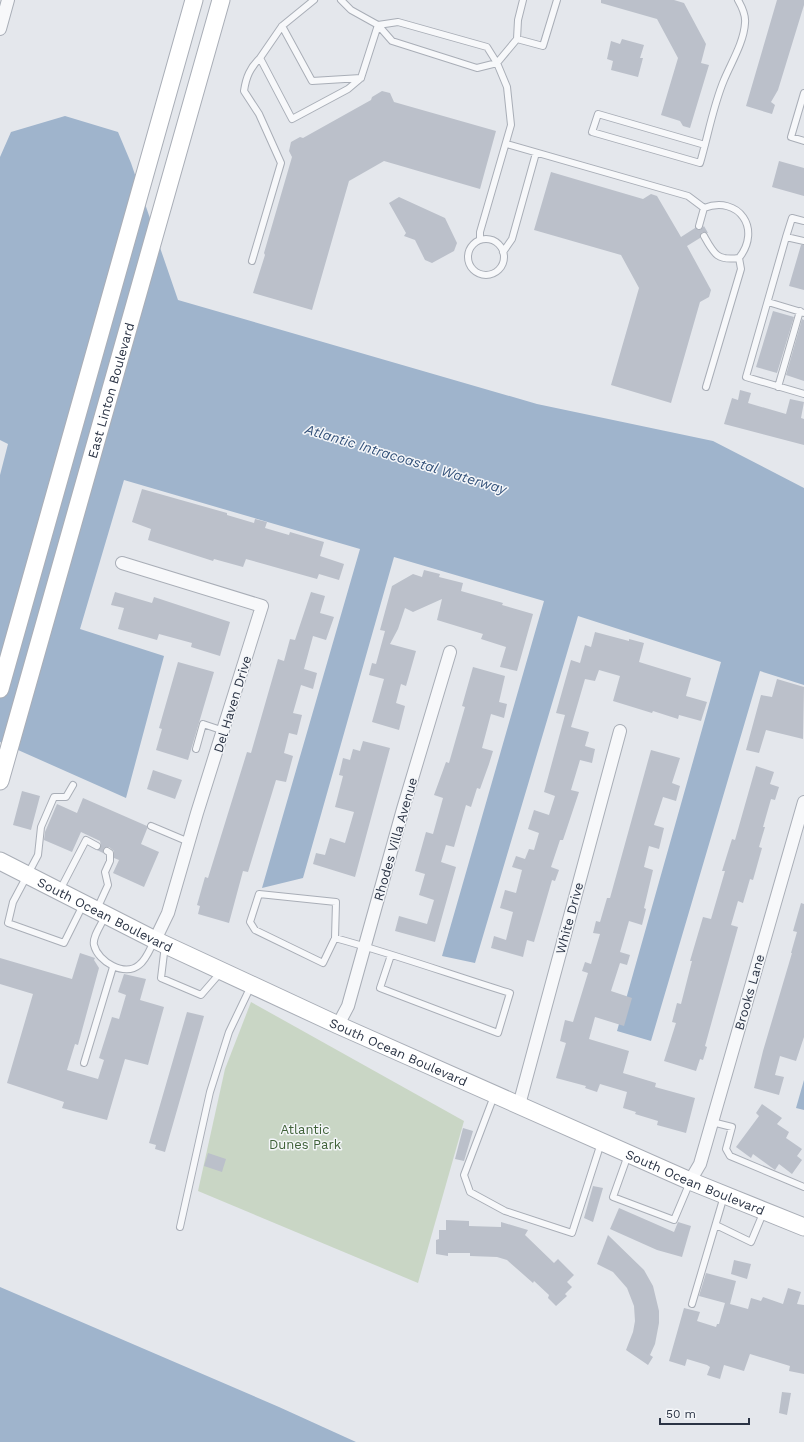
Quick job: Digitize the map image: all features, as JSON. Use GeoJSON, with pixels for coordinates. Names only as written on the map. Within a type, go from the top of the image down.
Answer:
{"type":"FeatureCollection","features":[{"type":"Feature","properties":{"kind":"main road","name":"East Linton Boulevard"},"geometry":{"type":"LineString","coordinates":[[0,689],[194,0]]}},
{"type":"Feature","properties":{"kind":"main road","name":"East Linton Boulevard"},"geometry":{"type":"LineString","coordinates":[[0,781],[221,0]]}},
{"type":"Feature","properties":{"kind":"main road","name":"South Ocean Boulevard"},"geometry":{"type":"LineString","coordinates":[[0,861],[160,942],[338,1024],[628,1154],[804,1227]]}},
{"type":"Feature","properties":{"kind":"street"},"geometry":{"type":"LineString","coordinates":[[0,29],[8,0]]}},
{"type":"Feature","properties":{"kind":"street","name":"Del Haven Drive"},"geometry":{"type":"LineString","coordinates":[[122,564],[262,606],[189,842],[160,942]]}},
{"type":"Feature","properties":{"kind":"street","name":"Rhodes Villa Avenue"},"geometry":{"type":"LineString","coordinates":[[338,1024],[348,1006],[403,809],[450,652]]}},
{"type":"Feature","properties":{"kind":"street","name":"White Drive"},"geometry":{"type":"LineString","coordinates":[[519,1105],[620,731]]}},
{"type":"Feature","properties":{"kind":"street","name":"Brooks Lane"},"geometry":{"type":"LineString","coordinates":[[690,1181],[700,1164],[804,802]]}},
{"type":"Feature","properties":{"kind":"lane"},"geometry":{"type":"LineString","coordinates":[[252,261],[281,163],[259,114],[244,90],[248,73],[282,26],[314,0]]}},
{"type":"Feature","properties":{"kind":"lane"},"geometry":{"type":"LineString","coordinates":[[341,0],[351,10],[378,25],[392,41],[477,68],[497,63],[517,39],[518,20],[523,0]]}},
{"type":"Feature","properties":{"kind":"lane"},"geometry":{"type":"LineString","coordinates":[[517,39],[543,46],[557,0]]}},
{"type":"Feature","properties":{"kind":"lane"},"geometry":{"type":"LineString","coordinates":[[705,145],[598,114],[592,132],[700,163],[723,81],[736,55],[745,24],[744,11],[738,0]]}},
{"type":"Feature","properties":{"kind":"lane"},"geometry":{"type":"LineString","coordinates":[[378,25],[398,22],[487,48],[497,63],[507,87],[511,125],[507,144],[480,232],[480,240]]}},
{"type":"Feature","properties":{"kind":"lane"},"geometry":{"type":"LineString","coordinates":[[260,58],[292,119],[348,89],[361,78],[378,25]]}},
{"type":"Feature","properties":{"kind":"lane"},"geometry":{"type":"LineString","coordinates":[[282,26],[312,81],[361,78]]}},
{"type":"Feature","properties":{"kind":"lane"},"geometry":{"type":"LineString","coordinates":[[804,92],[791,137],[804,141]]}},
{"type":"Feature","properties":{"kind":"lane"},"geometry":{"type":"LineString","coordinates":[[507,144],[688,196],[704,208]]}},
{"type":"Feature","properties":{"kind":"lane"},"geometry":{"type":"LineString","coordinates":[[503,252],[492,240],[480,240],[471,246],[468,257],[471,267],[475,271],[485,275],[496,272],[502,263],[503,252],[512,239],[536,153]]}},
{"type":"Feature","properties":{"kind":"lane"},"geometry":{"type":"LineString","coordinates":[[704,208],[723,204],[741,213],[749,231],[749,241],[745,251],[739,258],[727,260],[714,254],[704,236]]}},
{"type":"Feature","properties":{"kind":"lane"},"geometry":{"type":"LineString","coordinates":[[699,226],[704,208]]}},
{"type":"Feature","properties":{"kind":"lane"},"geometry":{"type":"LineString","coordinates":[[804,221],[792,218],[746,377],[804,394]]}},
{"type":"Feature","properties":{"kind":"lane"},"geometry":{"type":"LineString","coordinates":[[786,237],[804,241]]}},
{"type":"Feature","properties":{"kind":"lane"},"geometry":{"type":"LineString","coordinates":[[706,387],[741,269],[739,258]]}},
{"type":"Feature","properties":{"kind":"lane"},"geometry":{"type":"LineString","coordinates":[[768,302],[802,312],[778,387]]}},
{"type":"Feature","properties":{"kind":"lane"},"geometry":{"type":"LineString","coordinates":[[196,749],[203,724],[224,731]]}},
{"type":"Feature","properties":{"kind":"lane"},"geometry":{"type":"LineString","coordinates":[[73,785],[66,797],[54,796],[41,827],[38,855],[26,874],[13,902],[8,922],[64,944],[96,910],[108,884],[105,872],[110,861],[110,853],[107,851]]}},
{"type":"Feature","properties":{"kind":"lane"},"geometry":{"type":"LineString","coordinates":[[151,826],[189,842]]}},
{"type":"Feature","properties":{"kind":"lane"},"geometry":{"type":"LineString","coordinates":[[59,891],[86,840],[97,846]]}},
{"type":"Feature","properties":{"kind":"lane"},"geometry":{"type":"LineString","coordinates":[[259,894],[336,902],[335,938],[323,963],[255,930],[250,922],[259,894]]}},
{"type":"Feature","properties":{"kind":"lane"},"geometry":{"type":"LineString","coordinates":[[96,910],[94,946],[98,953],[113,967],[134,969],[141,964],[160,942]]}},
{"type":"Feature","properties":{"kind":"lane"},"geometry":{"type":"LineString","coordinates":[[335,938],[365,946],[510,993],[498,1033],[380,988],[391,955]]}},
{"type":"Feature","properties":{"kind":"lane"},"geometry":{"type":"LineString","coordinates":[[160,942],[161,978],[201,995],[222,971]]}},
{"type":"Feature","properties":{"kind":"lane"},"geometry":{"type":"LineString","coordinates":[[84,1063],[113,967]]}},
{"type":"Feature","properties":{"kind":"lane"},"geometry":{"type":"LineString","coordinates":[[180,1227],[210,1092],[229,1032],[252,984]]}},
{"type":"Feature","properties":{"kind":"lane"},"geometry":{"type":"LineString","coordinates":[[494,1094],[464,1175],[470,1192],[505,1211],[572,1233],[601,1142]]}},
{"type":"Feature","properties":{"kind":"lane"},"geometry":{"type":"LineString","coordinates":[[712,1122],[732,1127],[726,1149],[730,1156],[804,1187]]}},
{"type":"Feature","properties":{"kind":"lane"},"geometry":{"type":"LineString","coordinates":[[628,1154],[614,1197],[674,1220],[690,1181]]}},
{"type":"Feature","properties":{"kind":"lane"},"geometry":{"type":"LineString","coordinates":[[692,1304],[724,1195]]}},
{"type":"Feature","properties":{"kind":"lane"},"geometry":{"type":"LineString","coordinates":[[716,1225],[751,1242],[764,1211]]}},
{"type":"Feature","properties":{"kind":"green space","name":"Atlantic Dunes Park"},"geometry":{"type":"Polygon","coordinates":[[[251,1002],[464,1121],[418,1283],[198,1191],[225,1069],[251,1002]]]}},
{"type":"Feature","properties":{"kind":"water","name":"Atlantic Intracoastal Waterway"},"geometry":{"type":"Polygon","coordinates":[[[65,116],[118,132],[131,163],[178,300],[537,404],[713,441],[804,488],[804,685],[760,671],[651,1041],[617,1031],[721,662],[578,616],[475,963],[442,956],[544,601],[394,557],[303,878],[262,888],[360,549],[124,480],[80,629],[164,656],[126,798],[0,742],[0,475],[8,444],[0,440],[0,157],[11,132],[65,116]]]}},
{"type":"Feature","properties":{"kind":"water"},"geometry":{"type":"Polygon","coordinates":[[[804,1080],[804,1110],[796,1108],[804,1080]]]}},
{"type":"Feature","properties":{"kind":"water"},"geometry":{"type":"Polygon","coordinates":[[[0,1287],[279,1407],[356,1442],[0,1442],[0,1287]]]}},
{"type":"Feature","properties":{"kind":"building"},"geometry":{"type":"Polygon","coordinates":[[[601,0],[674,0],[684,3],[706,44],[701,63],[709,65],[690,128],[683,126],[680,121],[661,115],[678,58],[657,19],[601,3],[601,0]]]}},
{"type":"Feature","properties":{"kind":"building"},"geometry":{"type":"Polygon","coordinates":[[[777,0],[804,0],[804,5],[778,90],[771,102],[775,105],[772,114],[746,106],[777,0]]]}},
{"type":"Feature","properties":{"kind":"building"},"geometry":{"type":"Polygon","coordinates":[[[622,39],[644,45],[640,58],[643,58],[638,77],[611,70],[613,61],[607,59],[611,41],[620,44],[622,39]]]}},
{"type":"Feature","properties":{"kind":"building"},"geometry":{"type":"Polygon","coordinates":[[[382,91],[390,93],[394,102],[496,131],[480,189],[384,161],[349,181],[312,310],[253,293],[292,157],[289,151],[291,142],[300,137],[303,138],[371,100],[372,97],[382,91]]]}},
{"type":"Feature","properties":{"kind":"building"},"geometry":{"type":"Polygon","coordinates":[[[779,161],[804,168],[804,196],[772,187],[779,161]]]}},
{"type":"Feature","properties":{"kind":"building"},"geometry":{"type":"Polygon","coordinates":[[[551,172],[643,199],[651,194],[657,196],[681,237],[695,228],[700,230],[704,226],[708,233],[702,232],[700,238],[687,246],[711,290],[709,297],[700,302],[671,403],[611,385],[639,288],[621,255],[534,230],[551,172]]]}},
{"type":"Feature","properties":{"kind":"building"},"geometry":{"type":"Polygon","coordinates":[[[399,197],[445,218],[457,243],[454,251],[432,263],[425,260],[415,240],[404,236],[406,233],[389,203],[399,197]]]}},
{"type":"Feature","properties":{"kind":"building"},"geometry":{"type":"Polygon","coordinates":[[[801,245],[804,245],[804,290],[789,286],[801,245]]]}},
{"type":"Feature","properties":{"kind":"building"},"geometry":{"type":"Polygon","coordinates":[[[773,311],[794,317],[777,373],[756,367],[773,311]]]}},
{"type":"Feature","properties":{"kind":"building"},"geometry":{"type":"Polygon","coordinates":[[[802,319],[804,320],[804,381],[786,375],[802,319]]]}},
{"type":"Feature","properties":{"kind":"building"},"geometry":{"type":"Polygon","coordinates":[[[740,390],[751,393],[748,403],[786,414],[790,399],[804,402],[801,418],[804,419],[804,445],[724,424],[732,398],[738,400],[740,390]]]}},
{"type":"Feature","properties":{"kind":"building"},"geometry":{"type":"Polygon","coordinates":[[[142,489],[227,513],[227,515],[254,523],[255,519],[267,522],[265,528],[289,535],[290,532],[324,542],[320,556],[344,564],[339,580],[319,574],[317,579],[246,559],[243,567],[214,559],[213,561],[148,540],[151,529],[132,522],[142,489]]]}},
{"type":"Feature","properties":{"kind":"building"},"geometry":{"type":"Polygon","coordinates":[[[424,570],[440,574],[439,577],[463,583],[461,591],[503,603],[502,605],[533,614],[517,671],[500,667],[506,647],[481,639],[483,634],[437,620],[442,599],[413,612],[405,608],[398,629],[390,644],[416,651],[406,686],[401,684],[396,703],[405,706],[399,730],[372,722],[384,679],[369,675],[372,663],[376,664],[385,631],[380,630],[392,586],[413,574],[422,577],[424,570]]]}},
{"type":"Feature","properties":{"kind":"building"},"geometry":{"type":"Polygon","coordinates":[[[115,592],[152,603],[154,597],[230,622],[220,656],[191,647],[192,643],[159,634],[157,640],[118,629],[124,608],[111,605],[115,592]]]}},
{"type":"Feature","properties":{"kind":"building"},"geometry":{"type":"Polygon","coordinates":[[[311,592],[325,596],[320,613],[334,617],[326,640],[313,636],[304,669],[317,673],[313,689],[301,685],[293,713],[302,715],[297,735],[289,733],[284,753],[293,756],[286,782],[276,780],[248,872],[243,871],[229,923],[198,914],[200,906],[197,905],[205,877],[208,878],[247,752],[251,753],[278,659],[284,661],[290,639],[295,640],[311,592]]]}},
{"type":"Feature","properties":{"kind":"building"},"geometry":{"type":"Polygon","coordinates":[[[595,632],[629,641],[629,639],[644,643],[639,662],[691,678],[686,696],[707,702],[701,721],[679,715],[678,719],[613,701],[620,676],[599,670],[595,681],[585,679],[571,727],[589,732],[585,746],[595,749],[592,763],[580,760],[571,790],[579,792],[563,840],[560,840],[551,867],[559,870],[555,881],[552,880],[534,942],[527,940],[523,957],[491,948],[494,936],[506,940],[513,912],[500,908],[505,890],[516,893],[522,870],[512,867],[516,856],[525,859],[529,849],[534,850],[539,833],[528,829],[534,810],[549,815],[555,796],[544,792],[565,715],[556,713],[571,660],[580,663],[585,645],[591,647],[595,632]]]}},
{"type":"Feature","properties":{"kind":"building"},"geometry":{"type":"Polygon","coordinates":[[[178,662],[214,672],[188,760],[156,750],[162,729],[159,728],[178,662]]]}},
{"type":"Feature","properties":{"kind":"building"},"geometry":{"type":"Polygon","coordinates":[[[473,667],[505,676],[499,702],[507,704],[504,718],[491,714],[482,748],[493,751],[489,764],[480,789],[477,788],[471,807],[466,805],[454,847],[446,845],[441,862],[456,867],[435,942],[395,931],[399,916],[427,924],[434,900],[419,895],[425,874],[415,871],[426,832],[433,834],[443,798],[434,795],[446,762],[449,763],[465,707],[462,706],[473,667]]]}},
{"type":"Feature","properties":{"kind":"building"},"geometry":{"type":"Polygon","coordinates":[[[777,679],[804,687],[803,739],[766,730],[759,753],[746,750],[761,695],[772,697],[777,679]]]}},
{"type":"Feature","properties":{"kind":"building"},"geometry":{"type":"Polygon","coordinates":[[[363,741],[390,748],[355,877],[313,864],[316,853],[325,855],[330,838],[345,843],[354,812],[335,807],[343,776],[339,775],[343,758],[350,760],[353,749],[360,751],[363,741]]]}},
{"type":"Feature","properties":{"kind":"building"},"geometry":{"type":"Polygon","coordinates":[[[651,750],[680,758],[672,783],[680,786],[676,801],[663,797],[654,825],[664,828],[659,849],[649,846],[644,867],[653,870],[644,908],[646,909],[642,925],[629,921],[620,952],[630,955],[627,965],[620,963],[611,991],[632,998],[624,1026],[595,1017],[589,1039],[629,1051],[623,1073],[656,1083],[655,1087],[695,1098],[686,1133],[657,1125],[658,1121],[635,1114],[636,1112],[623,1108],[627,1092],[600,1084],[597,1092],[585,1088],[586,1086],[556,1078],[566,1043],[560,1041],[565,1020],[573,1022],[588,973],[582,971],[585,962],[591,964],[600,934],[593,933],[596,921],[600,922],[607,898],[610,898],[651,750]]]}},
{"type":"Feature","properties":{"kind":"building"},"geometry":{"type":"Polygon","coordinates":[[[756,766],[774,772],[770,784],[779,787],[775,800],[771,799],[763,827],[765,827],[759,847],[762,848],[753,880],[750,879],[743,903],[738,901],[731,925],[738,927],[705,1046],[707,1047],[703,1060],[700,1059],[696,1071],[664,1061],[676,1023],[672,1022],[677,1003],[681,1004],[692,961],[690,961],[703,917],[711,919],[725,871],[722,871],[732,839],[735,840],[756,766]]]}},
{"type":"Feature","properties":{"kind":"building"},"geometry":{"type":"Polygon","coordinates":[[[153,770],[182,780],[175,799],[147,789],[153,770]]]}},
{"type":"Feature","properties":{"kind":"building"},"geometry":{"type":"Polygon","coordinates":[[[22,791],[40,796],[31,830],[13,825],[22,791]]]}},
{"type":"Feature","properties":{"kind":"building"},"geometry":{"type":"Polygon","coordinates":[[[83,798],[147,826],[141,844],[159,852],[144,887],[113,873],[119,860],[114,858],[114,851],[109,847],[104,848],[103,853],[97,850],[101,846],[100,841],[81,832],[72,852],[44,840],[45,832],[57,804],[77,813],[83,798]]]}},
{"type":"Feature","properties":{"kind":"building"},"geometry":{"type":"Polygon","coordinates":[[[801,903],[804,904],[804,1037],[796,1061],[780,1056],[775,1075],[784,1077],[779,1095],[754,1088],[763,1051],[792,953],[797,932],[793,931],[801,903]]]}},
{"type":"Feature","properties":{"kind":"building"},"geometry":{"type":"Polygon","coordinates":[[[80,953],[95,958],[94,960],[99,968],[78,1045],[75,1044],[67,1070],[98,1079],[104,1060],[99,1058],[112,1017],[119,1019],[126,995],[118,992],[124,974],[146,979],[140,1000],[164,1007],[148,1065],[125,1059],[107,1120],[62,1108],[64,1102],[7,1083],[33,994],[0,984],[0,958],[72,979],[80,953]]]}},
{"type":"Feature","properties":{"kind":"building"},"geometry":{"type":"Polygon","coordinates":[[[187,1012],[204,1016],[165,1152],[155,1149],[156,1145],[149,1143],[187,1012]]]}},
{"type":"Feature","properties":{"kind":"building"},"geometry":{"type":"Polygon","coordinates":[[[762,1104],[782,1118],[777,1124],[789,1132],[786,1138],[802,1149],[797,1156],[802,1160],[792,1174],[779,1164],[775,1170],[753,1154],[751,1158],[736,1147],[759,1116],[756,1113],[762,1104]]]}},
{"type":"Feature","properties":{"kind":"building"},"geometry":{"type":"Polygon","coordinates":[[[463,1128],[473,1131],[464,1161],[455,1159],[463,1128]]]}},
{"type":"Feature","properties":{"kind":"building"},"geometry":{"type":"Polygon","coordinates":[[[208,1153],[226,1159],[222,1172],[204,1166],[208,1153]]]}},
{"type":"Feature","properties":{"kind":"building"},"geometry":{"type":"Polygon","coordinates":[[[593,1186],[603,1188],[593,1222],[584,1218],[593,1186]]]}},
{"type":"Feature","properties":{"kind":"building"},"geometry":{"type":"Polygon","coordinates":[[[619,1208],[674,1232],[678,1222],[691,1226],[682,1257],[657,1250],[610,1229],[619,1208]]]}},
{"type":"Feature","properties":{"kind":"building"},"geometry":{"type":"Polygon","coordinates":[[[446,1220],[469,1221],[469,1226],[501,1227],[501,1222],[528,1230],[525,1235],[554,1263],[558,1259],[574,1275],[567,1282],[572,1287],[565,1294],[567,1296],[556,1306],[548,1298],[549,1295],[507,1260],[497,1257],[470,1256],[470,1253],[448,1253],[448,1256],[436,1254],[436,1240],[439,1239],[439,1230],[446,1230],[446,1220]]]}},
{"type":"Feature","properties":{"kind":"building"},"geometry":{"type":"Polygon","coordinates":[[[608,1235],[644,1270],[653,1286],[659,1311],[659,1323],[655,1344],[650,1355],[653,1357],[648,1365],[626,1350],[633,1332],[635,1321],[634,1306],[627,1288],[613,1272],[597,1264],[608,1235]]]}},
{"type":"Feature","properties":{"kind":"building"},"geometry":{"type":"Polygon","coordinates":[[[734,1260],[751,1264],[747,1279],[731,1274],[734,1260]]]}},
{"type":"Feature","properties":{"kind":"building"},"geometry":{"type":"Polygon","coordinates":[[[706,1273],[736,1281],[730,1304],[748,1309],[751,1298],[761,1301],[763,1297],[783,1304],[788,1288],[801,1292],[797,1304],[804,1305],[804,1374],[789,1371],[790,1366],[750,1354],[744,1371],[724,1365],[720,1379],[707,1375],[710,1367],[707,1365],[687,1359],[685,1366],[669,1361],[684,1308],[700,1312],[697,1321],[716,1327],[717,1324],[719,1324],[725,1303],[699,1296],[706,1273]]]}},
{"type":"Feature","properties":{"kind":"building"},"geometry":{"type":"Polygon","coordinates":[[[782,1392],[791,1393],[787,1415],[779,1413],[782,1392]]]}}]}
